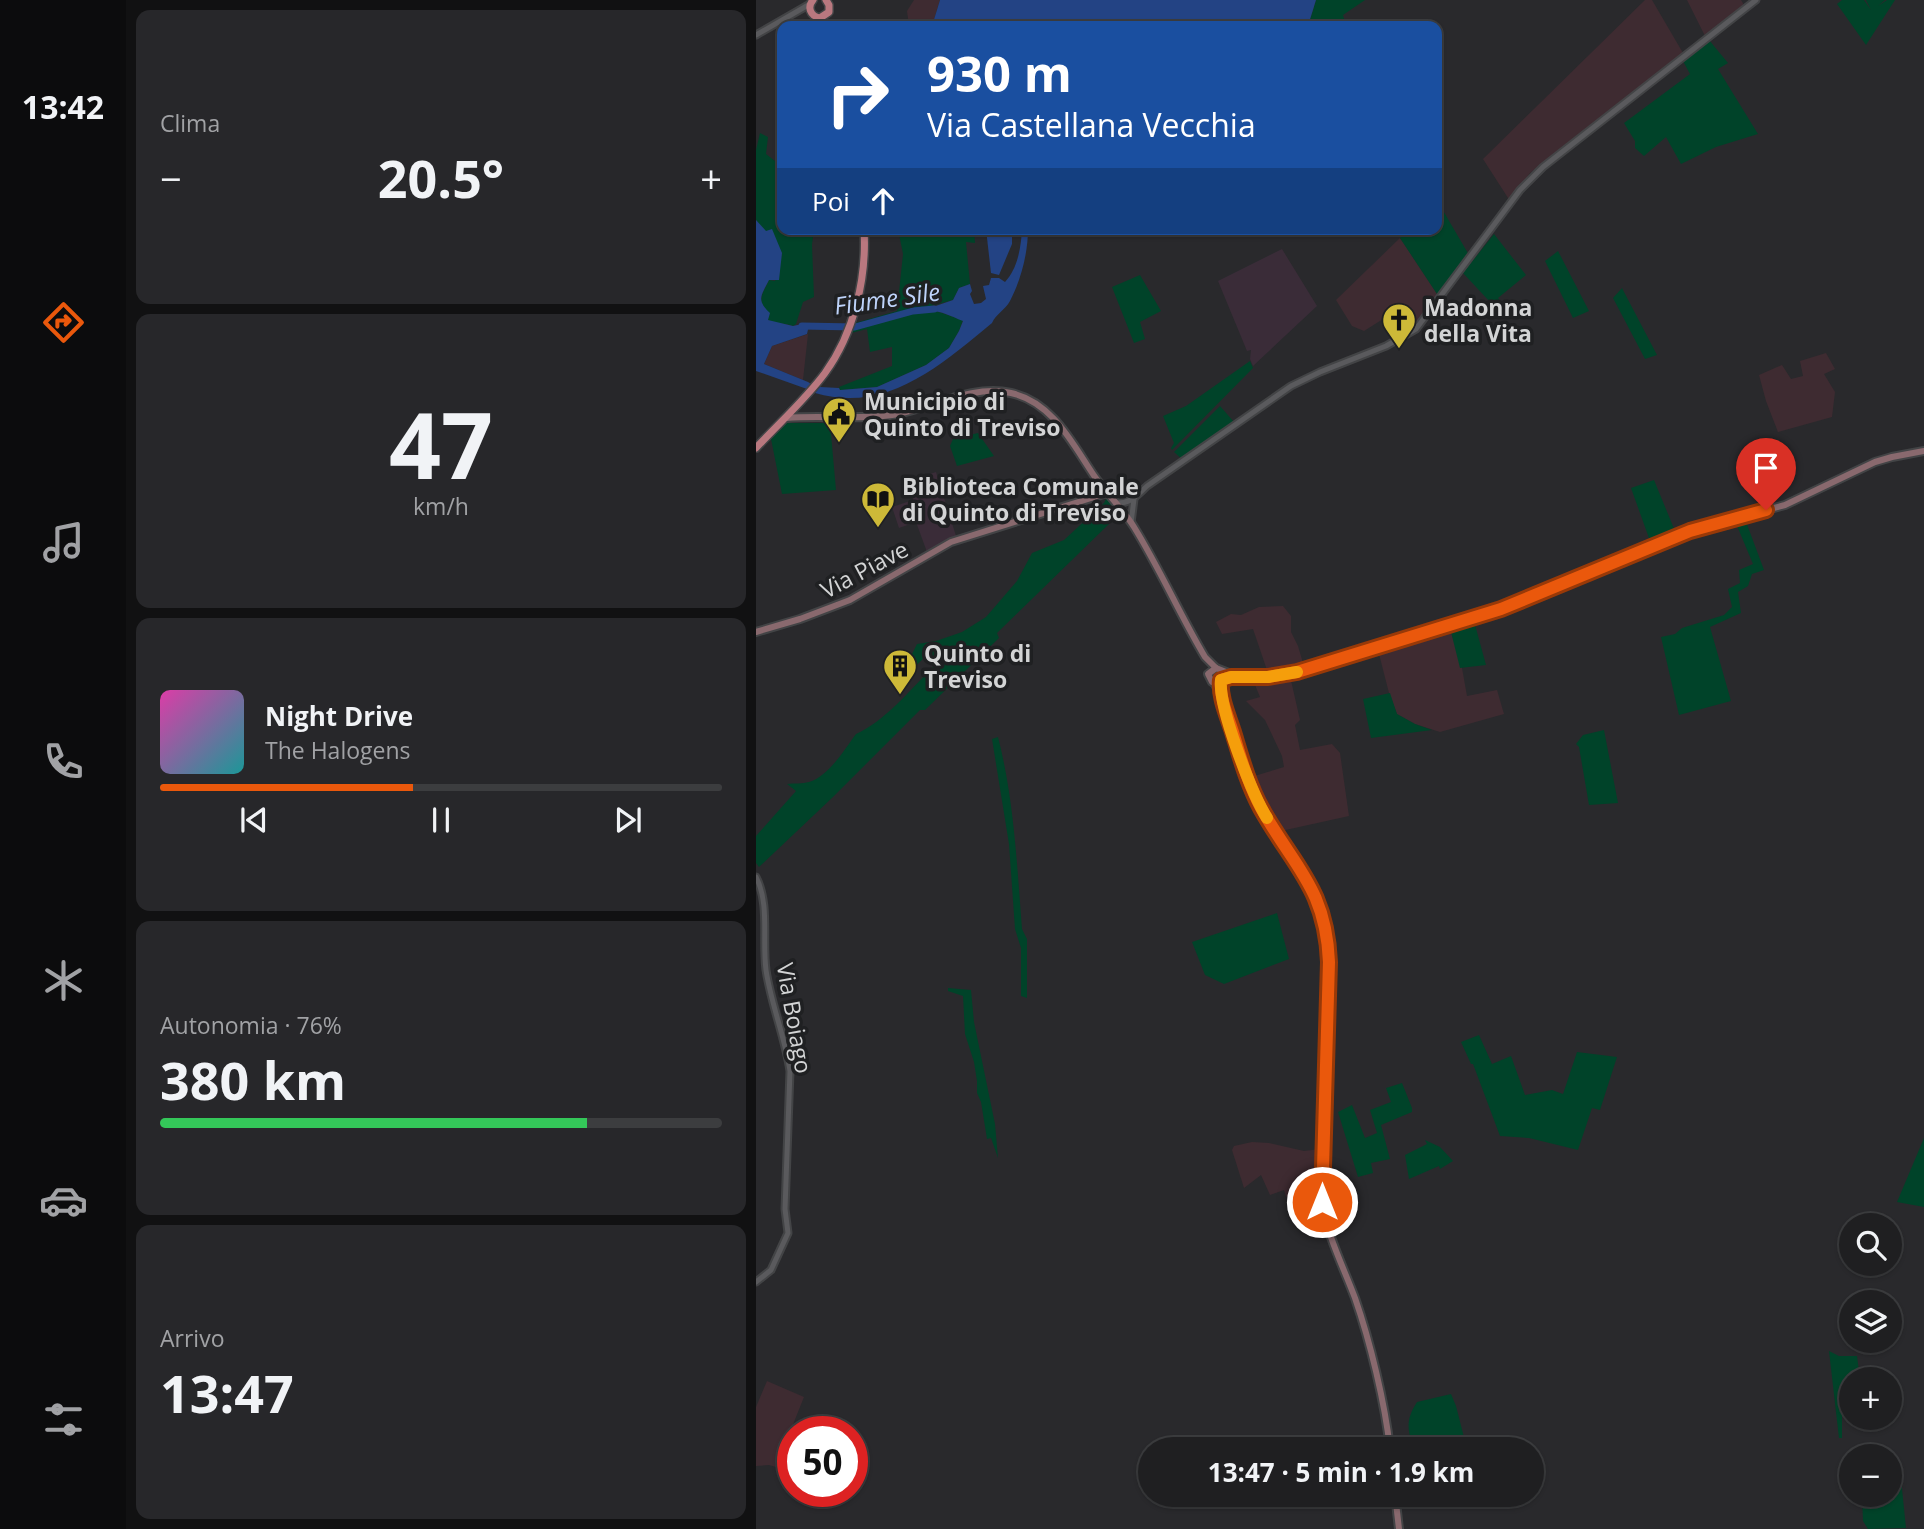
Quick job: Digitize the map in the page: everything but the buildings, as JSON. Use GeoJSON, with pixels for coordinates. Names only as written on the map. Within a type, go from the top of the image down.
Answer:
{"type":"FeatureCollection","features":[{"type":"Feature","properties":{"kind":"main road"},"geometry":{"type":"LineString","coordinates":[[826,0],[829,10],[827,21]]}},
{"type":"Feature","properties":{"kind":"main road"},"geometry":{"type":"LineString","coordinates":[[816,17],[823,17],[835,0]]}},
{"type":"Feature","properties":{"kind":"main road"},"geometry":{"type":"LineString","coordinates":[[811,2],[810,11],[822,21]]}},
{"type":"Feature","properties":{"kind":"main road"},"geometry":{"type":"LineString","coordinates":[[756,448],[829,367],[851,321],[862,278],[864,235]]}},
{"type":"Feature","properties":{"kind":"main road"},"geometry":{"type":"LineString","coordinates":[[783,419],[888,415],[972,394],[1011,393],[1036,404],[1053,417],[1107,493],[1132,523],[1217,676],[1252,790],[1313,889],[1326,923],[1329,962],[1322,1202],[1357,1305],[1388,1437]]}},
{"type":"Feature","properties":{"kind":"main road"},"geometry":{"type":"LineString","coordinates":[[1217,676],[1268,677],[1297,672],[1489,613],[1700,527],[1793,503],[1875,462],[1924,451]]}},
{"type":"Feature","properties":{"kind":"main road","name":"Via Piave"},"geometry":{"type":"LineString","coordinates":[[756,632],[850,600],[951,542],[1107,493]]}},
{"type":"Feature","properties":{"kind":"main road"},"geometry":{"type":"LineString","coordinates":[[1396,1507],[1399,1529]]}},
{"type":"Feature","properties":{"kind":"street"},"geometry":{"type":"LineString","coordinates":[[1122,511],[1147,486],[1291,386],[1386,346],[1416,329],[1520,190],[1543,167],[1756,0]]}},
{"type":"Feature","properties":{"kind":"street"},"geometry":{"type":"LineString","coordinates":[[781,21],[811,2]]}},
{"type":"Feature","properties":{"kind":"street"},"geometry":{"type":"LineString","coordinates":[[796,13],[816,17]]}},
{"type":"Feature","properties":{"kind":"street"},"geometry":{"type":"LineString","coordinates":[[756,35],[777,23]]}},
{"type":"Feature","properties":{"kind":"street"},"geometry":{"type":"LineString","coordinates":[[1115,503],[1130,505]]}},
{"type":"Feature","properties":{"kind":"street"},"geometry":{"type":"LineString","coordinates":[[1130,505],[1132,523]]}},
{"type":"Feature","properties":{"kind":"street","name":"Via Boiago"},"geometry":{"type":"LineString","coordinates":[[756,877],[763,899],[766,969],[790,1071],[785,1209],[788,1233],[771,1270],[756,1282]]}},
{"type":"Feature","properties":{"kind":"shaded area"},"geometry":{"type":"Polygon","coordinates":[[[914,0],[940,0],[934,21],[908,21],[907,11],[914,0]]]}},
{"type":"Feature","properties":{"kind":"shaded area"},"geometry":{"type":"Polygon","coordinates":[[[1645,0],[1652,0],[1683,53],[1530,173],[1510,201],[1483,159],[1645,0]]]}},
{"type":"Feature","properties":{"kind":"shaded area"},"geometry":{"type":"Polygon","coordinates":[[[1687,0],[1741,0],[1744,5],[1705,36],[1687,0]]]}},
{"type":"Feature","properties":{"kind":"shaded area"},"geometry":{"type":"Polygon","coordinates":[[[1400,238],[1439,297],[1415,326],[1394,339],[1383,319],[1364,331],[1352,326],[1336,300],[1400,238]]]}},
{"type":"Feature","properties":{"kind":"shaded area"},"geometry":{"type":"Polygon","coordinates":[[[1282,249],[1317,306],[1253,366],[1250,359],[1251,350],[1247,351],[1218,281],[1282,249]]]}},
{"type":"Feature","properties":{"kind":"shaded area"},"geometry":{"type":"Polygon","coordinates":[[[808,334],[803,380],[764,364],[772,346],[808,334]]]}},
{"type":"Feature","properties":{"kind":"shaded area"},"geometry":{"type":"Polygon","coordinates":[[[1826,353],[1835,369],[1824,374],[1835,392],[1832,417],[1778,432],[1759,375],[1782,365],[1791,379],[1803,376],[1800,361],[1826,353]]]}},
{"type":"Feature","properties":{"kind":"shaded area"},"geometry":{"type":"Polygon","coordinates":[[[936,472],[956,536],[927,552],[916,522],[899,528],[892,507],[913,500],[908,481],[936,472]]]}},
{"type":"Feature","properties":{"kind":"shaded area"},"geometry":{"type":"Polygon","coordinates":[[[1283,606],[1291,616],[1291,632],[1303,663],[1268,673],[1253,629],[1222,634],[1216,622],[1231,614],[1241,615],[1259,607],[1283,606]]]}},
{"type":"Feature","properties":{"kind":"shaded area"},"geometry":{"type":"Polygon","coordinates":[[[1450,628],[1467,696],[1497,690],[1504,714],[1440,732],[1415,724],[1397,714],[1378,650],[1450,628]]]}},
{"type":"Feature","properties":{"kind":"shaded area"},"geometry":{"type":"Polygon","coordinates":[[[1290,676],[1300,720],[1295,725],[1300,750],[1332,744],[1340,753],[1349,816],[1281,831],[1262,804],[1251,777],[1284,767],[1282,756],[1265,720],[1246,701],[1260,697],[1253,680],[1290,676]]]}},
{"type":"Feature","properties":{"kind":"shaded area"},"geometry":{"type":"Polygon","coordinates":[[[1252,1142],[1304,1151],[1320,1149],[1319,1185],[1286,1197],[1284,1190],[1270,1195],[1261,1175],[1244,1188],[1232,1150],[1234,1146],[1252,1142]]]}},
{"type":"Feature","properties":{"kind":"shaded area"},"geometry":{"type":"Polygon","coordinates":[[[767,1381],[804,1397],[796,1416],[777,1416],[776,1467],[756,1466],[756,1407],[767,1381]]]}},
{"type":"Feature","properties":{"kind":"green space"},"geometry":{"type":"Polygon","coordinates":[[[1316,0],[1365,0],[1343,15],[1345,21],[1310,21],[1316,0]]]}},
{"type":"Feature","properties":{"kind":"green space"},"geometry":{"type":"Polygon","coordinates":[[[1842,0],[1864,0],[1871,10],[1866,0],[1885,0],[1878,6],[1887,0],[1895,0],[1866,45],[1837,4],[1842,0]]]}},
{"type":"Feature","properties":{"kind":"green space"},"geometry":{"type":"Polygon","coordinates":[[[1709,40],[1728,63],[1718,69],[1758,134],[1716,147],[1681,164],[1666,137],[1644,156],[1635,148],[1635,141],[1624,123],[1690,74],[1683,61],[1709,40]]]}},
{"type":"Feature","properties":{"kind":"green space"},"geometry":{"type":"Polygon","coordinates":[[[760,133],[768,137],[766,154],[777,161],[777,235],[813,235],[814,297],[803,302],[793,326],[768,320],[769,313],[761,301],[769,280],[775,281],[782,253],[756,220],[756,150],[760,133]]]}},
{"type":"Feature","properties":{"kind":"green space"},"geometry":{"type":"Polygon","coordinates":[[[1442,209],[1469,255],[1439,297],[1400,238],[1403,235],[1442,235],[1442,209]]]}},
{"type":"Feature","properties":{"kind":"green space"},"geometry":{"type":"Polygon","coordinates":[[[1494,234],[1526,275],[1498,298],[1501,302],[1491,303],[1463,273],[1494,234]]]}},
{"type":"Feature","properties":{"kind":"green space"},"geometry":{"type":"Polygon","coordinates":[[[899,235],[974,235],[975,243],[966,242],[970,284],[959,288],[953,300],[931,306],[928,311],[963,320],[959,331],[949,348],[926,365],[877,387],[840,390],[839,387],[892,366],[892,347],[870,352],[867,329],[851,333],[855,323],[897,311],[903,254],[899,235]]]}},
{"type":"Feature","properties":{"kind":"green space"},"geometry":{"type":"Polygon","coordinates":[[[1558,251],[1589,311],[1573,318],[1545,261],[1558,251]]]}},
{"type":"Feature","properties":{"kind":"green space"},"geometry":{"type":"Polygon","coordinates":[[[1140,275],[1161,311],[1140,322],[1145,339],[1134,343],[1112,287],[1140,275]]]}},
{"type":"Feature","properties":{"kind":"green space"},"geometry":{"type":"Polygon","coordinates":[[[1622,288],[1657,355],[1645,359],[1613,298],[1622,288]]]}},
{"type":"Feature","properties":{"kind":"green space"},"geometry":{"type":"Polygon","coordinates":[[[1250,361],[1253,368],[1172,450],[1174,443],[1163,416],[1186,406],[1250,361]]]}},
{"type":"Feature","properties":{"kind":"green space"},"geometry":{"type":"Polygon","coordinates":[[[1220,406],[1234,422],[1183,460],[1174,452],[1220,406]]]}},
{"type":"Feature","properties":{"kind":"green space"},"geometry":{"type":"Polygon","coordinates":[[[787,423],[830,423],[836,490],[782,494],[771,439],[787,423]]]}},
{"type":"Feature","properties":{"kind":"green space"},"geometry":{"type":"Polygon","coordinates":[[[978,433],[994,456],[957,466],[950,446],[953,439],[978,433]]]}},
{"type":"Feature","properties":{"kind":"green space"},"geometry":{"type":"Polygon","coordinates":[[[1654,480],[1675,531],[1650,541],[1631,488],[1654,480]]]}},
{"type":"Feature","properties":{"kind":"green space"},"geometry":{"type":"Polygon","coordinates":[[[1107,497],[1120,512],[1109,524],[997,633],[999,638],[925,710],[920,710],[759,867],[756,863],[756,836],[796,791],[787,784],[809,782],[823,774],[836,762],[856,734],[877,722],[896,705],[933,667],[937,659],[925,657],[900,681],[887,679],[885,659],[894,656],[902,665],[917,644],[962,632],[986,617],[1017,581],[1032,553],[1064,540],[1104,503],[1107,497]]]}},
{"type":"Feature","properties":{"kind":"green space"},"geometry":{"type":"Polygon","coordinates":[[[1745,519],[1764,570],[1752,574],[1748,586],[1738,592],[1741,613],[1710,627],[1731,701],[1679,715],[1661,637],[1724,615],[1732,607],[1728,589],[1740,583],[1739,570],[1753,564],[1735,521],[1745,519]]]}},
{"type":"Feature","properties":{"kind":"green space"},"geometry":{"type":"Polygon","coordinates":[[[1474,621],[1486,665],[1460,668],[1450,628],[1474,621]]]}},
{"type":"Feature","properties":{"kind":"green space"},"geometry":{"type":"Polygon","coordinates":[[[1390,693],[1397,714],[1432,730],[1371,738],[1363,699],[1390,693]]]}},
{"type":"Feature","properties":{"kind":"green space"},"geometry":{"type":"Polygon","coordinates":[[[1604,730],[1618,803],[1589,805],[1579,747],[1576,744],[1583,735],[1604,730]]]}},
{"type":"Feature","properties":{"kind":"green space"},"geometry":{"type":"Polygon","coordinates":[[[998,737],[1011,808],[1022,929],[1027,939],[1027,998],[1021,996],[1021,948],[1015,929],[1009,844],[992,739],[998,737]]]}},
{"type":"Feature","properties":{"kind":"green space"},"geometry":{"type":"Polygon","coordinates":[[[1277,913],[1289,959],[1224,984],[1205,975],[1192,942],[1277,913]]]}},
{"type":"Feature","properties":{"kind":"green space"},"geometry":{"type":"Polygon","coordinates":[[[948,988],[971,990],[974,1022],[995,1124],[998,1158],[991,1138],[987,1139],[977,1093],[974,1062],[965,1034],[963,996],[948,991],[948,988]]]}},
{"type":"Feature","properties":{"kind":"green space"},"geometry":{"type":"Polygon","coordinates":[[[1479,1035],[1492,1064],[1511,1056],[1525,1095],[1552,1090],[1563,1094],[1577,1052],[1617,1057],[1600,1110],[1592,1108],[1578,1150],[1529,1138],[1500,1136],[1473,1064],[1461,1042],[1479,1035]]]}},
{"type":"Feature","properties":{"kind":"green space"},"geometry":{"type":"Polygon","coordinates":[[[1402,1083],[1412,1112],[1381,1125],[1390,1159],[1371,1163],[1373,1173],[1358,1177],[1338,1112],[1352,1105],[1365,1138],[1377,1133],[1370,1110],[1391,1102],[1386,1088],[1402,1083]]]}},
{"type":"Feature","properties":{"kind":"green space"},"geometry":{"type":"Polygon","coordinates":[[[1924,1138],[1924,1207],[1897,1202],[1924,1138]]]}},
{"type":"Feature","properties":{"kind":"green space"},"geometry":{"type":"Polygon","coordinates":[[[1425,1140],[1440,1147],[1453,1161],[1440,1169],[1439,1166],[1409,1179],[1405,1155],[1427,1144],[1425,1140]]]}},
{"type":"Feature","properties":{"kind":"green space"},"geometry":{"type":"Polygon","coordinates":[[[1829,1351],[1839,1356],[1857,1356],[1858,1367],[1839,1367],[1839,1430],[1842,1430],[1842,1438],[1839,1438],[1829,1351]]]}},
{"type":"Feature","properties":{"kind":"green space"},"geometry":{"type":"Polygon","coordinates":[[[1451,1394],[1464,1437],[1410,1437],[1411,1414],[1417,1402],[1451,1394]]]}},
{"type":"Feature","properties":{"kind":"green space"},"geometry":{"type":"Polygon","coordinates":[[[1902,1489],[1906,1528],[1868,1529],[1863,1521],[1862,1507],[1902,1507],[1902,1489]]]}},
{"type":"Feature","properties":{"kind":"water"},"geometry":{"type":"Polygon","coordinates":[[[940,0],[1316,0],[1310,21],[934,21],[940,0]]]}},
{"type":"Feature","properties":{"kind":"water"},"geometry":{"type":"Polygon","coordinates":[[[756,220],[766,231],[772,229],[782,253],[779,280],[769,280],[761,298],[770,313],[768,320],[793,326],[807,323],[809,325],[807,334],[772,346],[764,364],[808,382],[811,384],[807,389],[756,371],[756,220]]]}},
{"type":"Feature","properties":{"kind":"water"},"geometry":{"type":"Polygon","coordinates":[[[987,235],[1012,235],[1012,244],[999,275],[991,273],[987,235]]]}},
{"type":"Feature","properties":{"kind":"water"},"geometry":{"type":"Polygon","coordinates":[[[1021,235],[1028,235],[1023,266],[1008,304],[992,323],[932,370],[911,382],[865,397],[841,398],[815,393],[820,387],[840,390],[877,387],[926,365],[949,348],[963,321],[927,309],[953,300],[959,288],[970,284],[974,304],[981,303],[986,299],[983,286],[989,285],[991,278],[999,278],[1005,282],[1016,264],[1021,235]]]}},
{"type":"Feature","properties":{"kind":"waterway","name":"Fiume Sile"},"geometry":{"type":"LineString","coordinates":[[802,326],[855,327],[913,311],[934,309]]}},
{"type":"Feature","properties":{"kind":"slow traffic"},"geometry":{"type":"LineString","coordinates":[[1267,818],[1247,778],[1222,698],[1221,680],[1297,672]]}},
{"type":"Feature","properties":{"kind":"place","name":"Madonna della Vita"},"geometry":{"type":"Point","coordinates":[1399,350]}},
{"type":"Feature","properties":{"kind":"place","name":"Municipio di Quinto di Treviso"},"geometry":{"type":"Point","coordinates":[839,444]}},
{"type":"Feature","properties":{"kind":"place","name":"Biblioteca Comunale di Quinto di Treviso"},"geometry":{"type":"Point","coordinates":[878,529]}},
{"type":"Feature","properties":{"kind":"place","name":"Quinto di Treviso"},"geometry":{"type":"Point","coordinates":[900,696]}},
{"type":"Feature","properties":{"kind":"route"},"geometry":{"type":"LineString","coordinates":[[1322,1202],[1329,962],[1326,923],[1313,889],[1252,790],[1222,698],[1221,680],[1297,672],[1489,613],[1690,531],[1766,510]]}}]}
